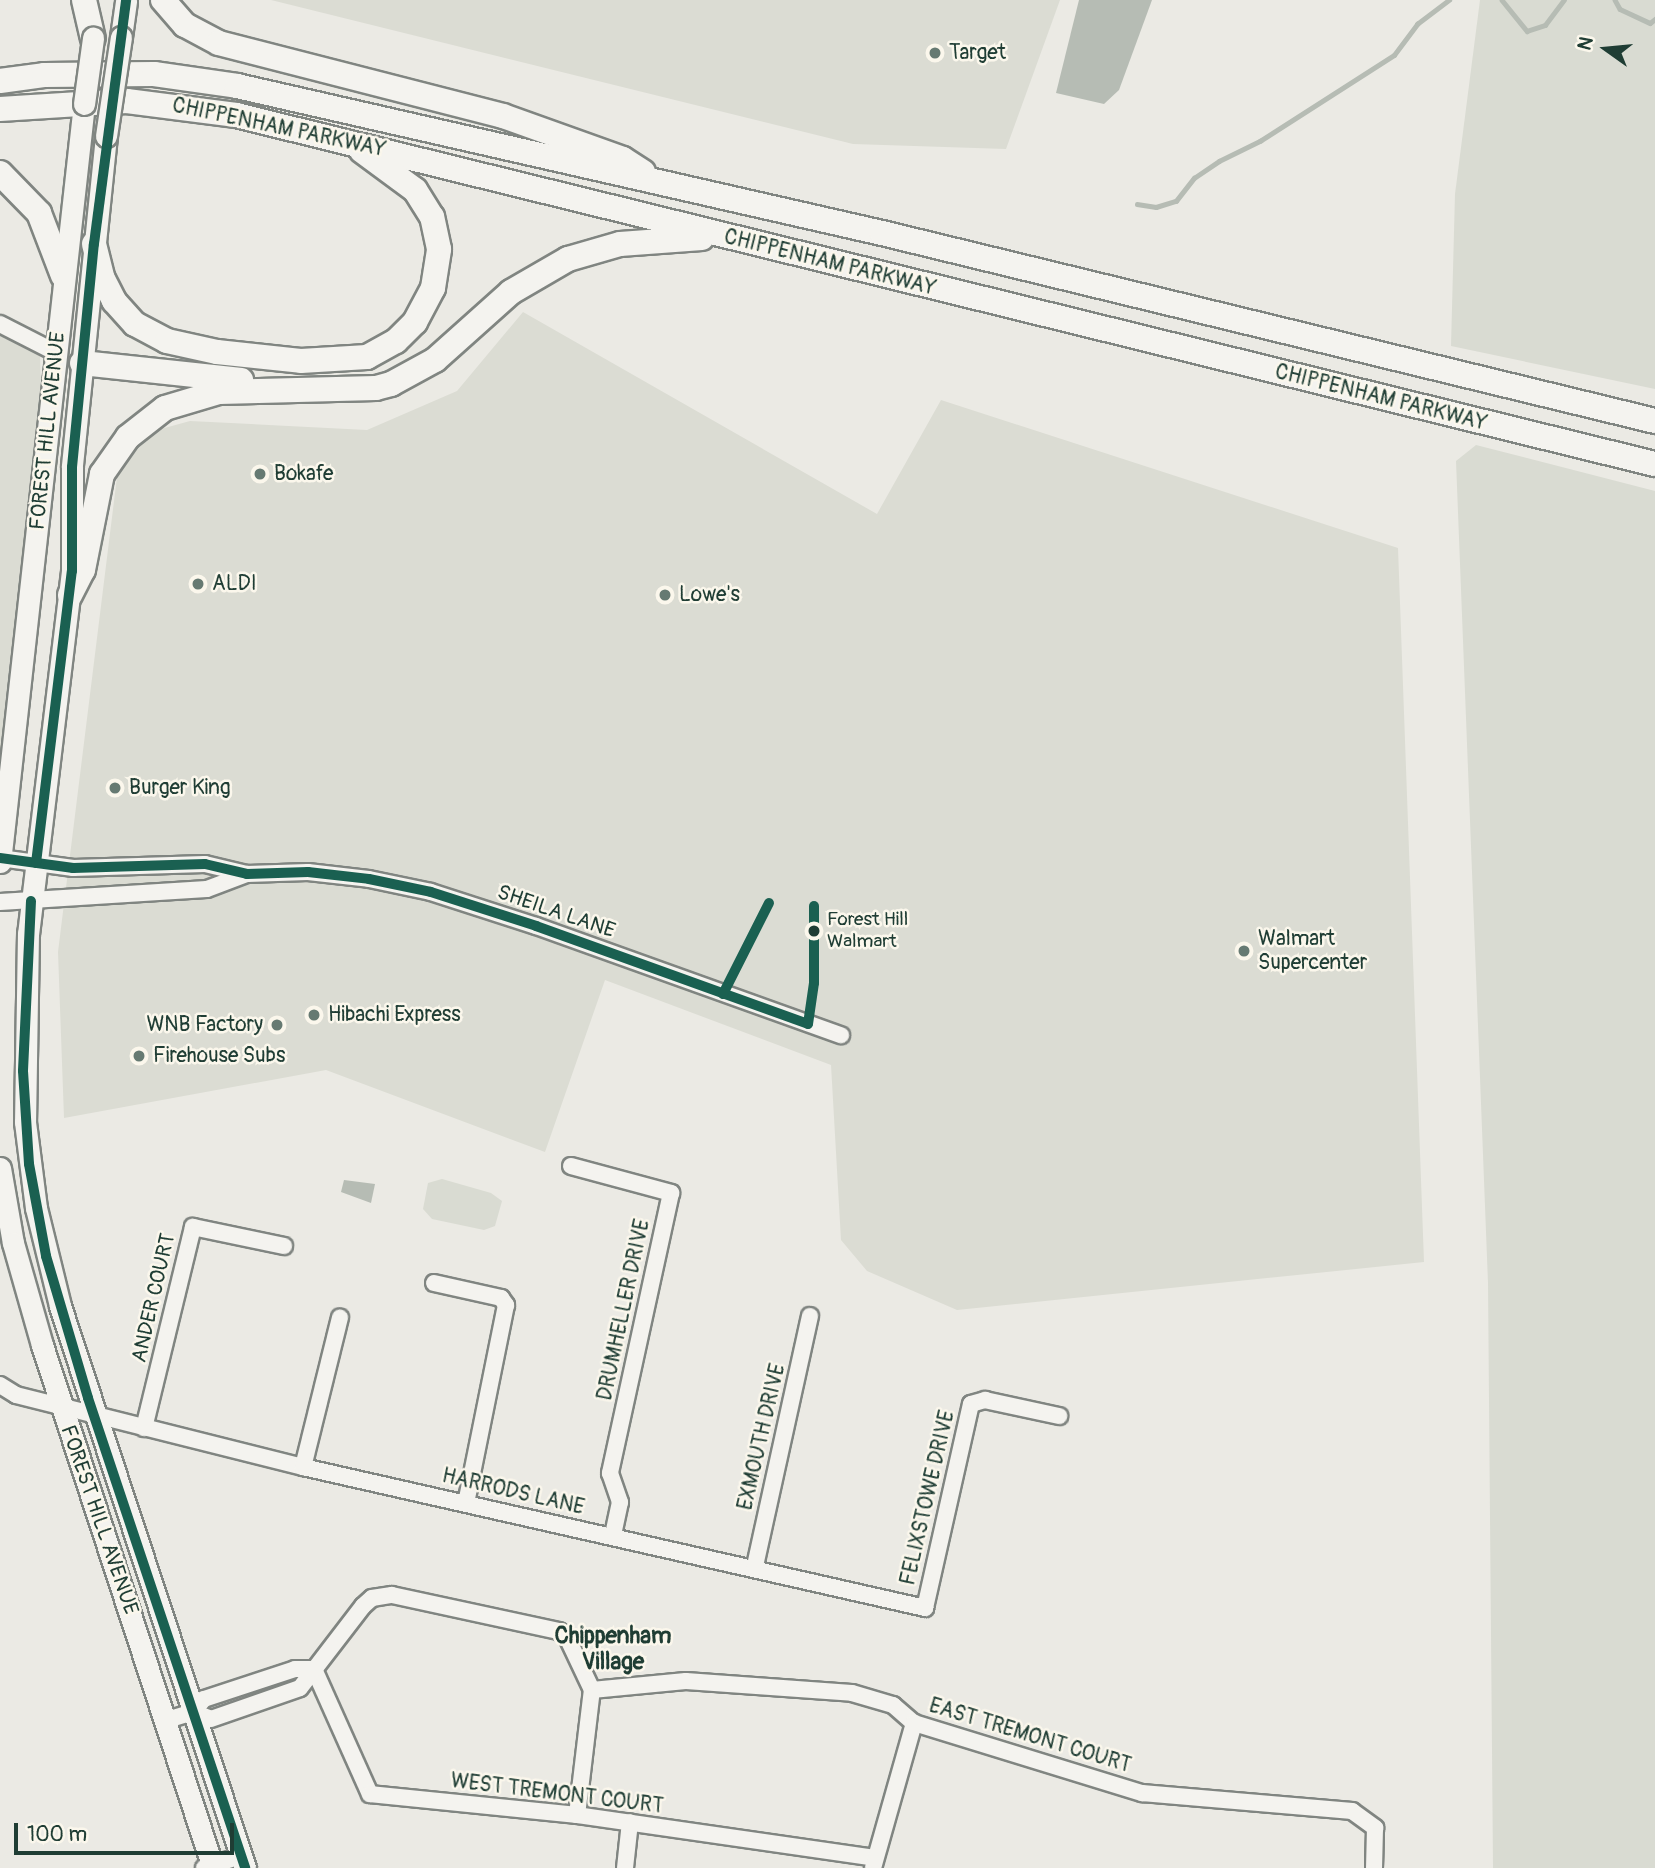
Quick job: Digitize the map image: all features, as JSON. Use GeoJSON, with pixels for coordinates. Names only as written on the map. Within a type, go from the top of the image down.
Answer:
{"type":"FeatureCollection","features":[{"type":"Feature","properties":{"kind":"highway"},"geometry":{"type":"LineString","coordinates":[[84,0],[93,38]]}},
{"type":"Feature","properties":{"kind":"highway"},"geometry":{"type":"LineString","coordinates":[[163,0],[185,24],[219,43],[503,116],[623,159],[661,184]]}},
{"type":"Feature","properties":{"kind":"highway","name":"CHIPPENHAM PARKWAY"},"geometry":{"type":"LineString","coordinates":[[0,80],[120,74],[210,81],[661,184],[1655,421]]}},
{"type":"Feature","properties":{"kind":"highway","name":"CHIPPENHAM PARKWAY"},"geometry":{"type":"LineString","coordinates":[[0,109],[77,102],[154,102],[236,114],[724,237],[1655,464]]}},
{"type":"Feature","properties":{"kind":"highway"},"geometry":{"type":"LineString","coordinates":[[94,244],[103,279],[114,302],[135,324],[167,341],[218,352],[315,362],[346,361],[376,353],[407,332],[425,306],[437,269],[438,237],[415,190],[347,141]]}},
{"type":"Feature","properties":{"kind":"highway"},"geometry":{"type":"LineString","coordinates":[[0,173],[39,214],[63,276]]}},
{"type":"Feature","properties":{"kind":"highway"},"geometry":{"type":"LineString","coordinates":[[70,595],[83,570],[99,484],[128,437],[155,414],[186,399],[281,388],[376,388],[391,384],[435,360],[511,292],[568,259],[620,244],[724,237]]}},
{"type":"Feature","properties":{"kind":"highway"},"geometry":{"type":"LineString","coordinates":[[82,363],[281,388]]}},
{"type":"Feature","properties":{"kind":"main road","name":"FOREST HILL AVENUE"},"geometry":{"type":"LineString","coordinates":[[0,860],[79,136],[99,0]]}},
{"type":"Feature","properties":{"kind":"main road","name":"FOREST HILL AVENUE"},"geometry":{"type":"LineString","coordinates":[[126,0],[106,136],[82,363],[71,489],[70,595],[31,901],[23,1071],[29,1164],[46,1256],[93,1413],[243,1862]]}},
{"type":"Feature","properties":{"kind":"main road"},"geometry":{"type":"LineString","coordinates":[[55,352],[82,363]]}},
{"type":"Feature","properties":{"kind":"main road","name":"FOREST HILL AVENUE"},"geometry":{"type":"LineString","coordinates":[[0,1168],[21,1274],[60,1404],[167,1720],[210,1867]]}},
{"type":"Feature","properties":{"kind":"street"},"geometry":{"type":"LineString","coordinates":[[0,324],[55,352]]}},
{"type":"Feature","properties":{"kind":"street","name":"SHEILA LANE"},"geometry":{"type":"LineString","coordinates":[[0,860],[141,869],[205,864],[247,874],[308,872],[431,892],[841,1035]]}},
{"type":"Feature","properties":{"kind":"street","name":"SHEILA LANE"},"geometry":{"type":"LineString","coordinates":[[0,902],[206,889],[247,874]]}},
{"type":"Feature","properties":{"kind":"street","name":"DRUMHELLER DRIVE"},"geometry":{"type":"LineString","coordinates":[[571,1166],[671,1193],[610,1474],[620,1502],[613,1536]]}},
{"type":"Feature","properties":{"kind":"street","name":"ANDER COURT"},"geometry":{"type":"LineString","coordinates":[[144,1428],[193,1227],[284,1246]]}},
{"type":"Feature","properties":{"kind":"street"},"geometry":{"type":"LineString","coordinates":[[434,1283],[501,1298],[506,1306],[466,1503]]}},
{"type":"Feature","properties":{"kind":"street","name":"EXMOUTH DRIVE"},"geometry":{"type":"LineString","coordinates":[[755,1566],[810,1316]]}},
{"type":"Feature","properties":{"kind":"street"},"geometry":{"type":"LineString","coordinates":[[303,1467],[340,1317]]}},
{"type":"Feature","properties":{"kind":"street","name":"HARRODS LANE"},"geometry":{"type":"LineString","coordinates":[[0,1385],[16,1395],[303,1467],[755,1566],[925,1608]]}},
{"type":"Feature","properties":{"kind":"street","name":"FELIXSTOWE DRIVE"},"geometry":{"type":"LineString","coordinates":[[925,1608],[971,1404],[985,1400],[1059,1416]]}},
{"type":"Feature","properties":{"kind":"street"},"geometry":{"type":"LineString","coordinates":[[167,1720],[193,1712],[204,1699],[295,1669],[314,1669],[372,1598],[392,1594],[559,1631],[567,1637],[592,1690],[577,1815]]}},
{"type":"Feature","properties":{"kind":"street","name":"WEST TREMONT COURT"},"geometry":{"type":"LineString","coordinates":[[314,1669],[370,1794],[630,1822],[873,1863]]}},
{"type":"Feature","properties":{"kind":"street","name":"EAST TREMONT COURT"},"geometry":{"type":"LineString","coordinates":[[592,1690],[686,1681],[852,1693],[893,1705],[914,1723],[1142,1793],[1352,1811],[1375,1828],[1374,1868]]}},
{"type":"Feature","properties":{"kind":"street"},"geometry":{"type":"LineString","coordinates":[[873,1863],[914,1723]]}},
{"type":"Feature","properties":{"kind":"street"},"geometry":{"type":"LineString","coordinates":[[625,1868],[630,1822]]}},
{"type":"Feature","properties":{"kind":"street"},"geometry":{"type":"LineString","coordinates":[[210,1867],[243,1862]]}},
{"type":"Feature","properties":{"kind":"shaded area"},"geometry":{"type":"Polygon","coordinates":[[[271,0],[1060,0],[1006,149],[853,144],[271,0]]]}},
{"type":"Feature","properties":{"kind":"shaded area"},"geometry":{"type":"Polygon","coordinates":[[[1079,0],[1152,0],[1119,90],[1104,104],[1056,93],[1079,0]]]}},
{"type":"Feature","properties":{"kind":"shaded area"},"geometry":{"type":"Polygon","coordinates":[[[1480,0],[1655,0],[1655,389],[1451,346],[1455,194],[1480,0]]]}},
{"type":"Feature","properties":{"kind":"shaded area"},"geometry":{"type":"Polygon","coordinates":[[[523,312],[877,514],[941,400],[1398,548],[1424,1262],[957,1310],[867,1271],[841,1240],[831,1065],[605,980],[545,1152],[326,1070],[64,1118],[58,952],[117,477],[150,432],[190,421],[367,430],[457,391],[523,312]]]}},
{"type":"Feature","properties":{"kind":"shaded area"},"geometry":{"type":"Polygon","coordinates":[[[0,330],[40,353],[42,433],[0,783],[0,330]]]}},
{"type":"Feature","properties":{"kind":"shaded area"},"geometry":{"type":"Polygon","coordinates":[[[1476,445],[1655,491],[1655,1868],[1493,1868],[1488,1283],[1456,461],[1476,445]]]}},
{"type":"Feature","properties":{"kind":"shaded area"},"geometry":{"type":"Polygon","coordinates":[[[442,1179],[491,1193],[502,1201],[495,1226],[484,1230],[432,1219],[423,1209],[428,1183],[442,1179]]]}},
{"type":"Feature","properties":{"kind":"shaded area"},"geometry":{"type":"Polygon","coordinates":[[[344,1180],[375,1184],[371,1203],[341,1192],[344,1180]]]}},
{"type":"Feature","properties":{"kind":"waterway"},"geometry":{"type":"LineString","coordinates":[[1137,204],[1156,207],[1176,201],[1194,178],[1219,161],[1260,141],[1394,55],[1417,24],[1449,0]]}},
{"type":"Feature","properties":{"kind":"waterway"},"geometry":{"type":"LineString","coordinates":[[1502,0],[1527,31],[1545,25],[1564,0]]}},
{"type":"Feature","properties":{"kind":"waterway"},"geometry":{"type":"LineString","coordinates":[[1615,0],[1620,9],[1650,23],[1655,19]]}},
{"type":"Feature","properties":{"kind":"transit line"},"geometry":{"type":"LineString","coordinates":[[36,863],[72,571],[72,467],[94,244],[126,0]]}},
{"type":"Feature","properties":{"kind":"transit line"},"geometry":{"type":"LineString","coordinates":[[0,858],[73,868],[205,864],[247,874],[308,872],[369,879],[431,892],[536,926],[808,1024]]}},
{"type":"Feature","properties":{"kind":"transit line"},"geometry":{"type":"LineString","coordinates":[[31,901],[23,1071],[29,1164],[46,1256],[88,1398],[245,1868]]}},
{"type":"Feature","properties":{"kind":"transit line"},"geometry":{"type":"LineString","coordinates":[[723,994],[769,903]]}},
{"type":"Feature","properties":{"kind":"transit line"},"geometry":{"type":"LineString","coordinates":[[808,1024],[814,983],[814,906]]}},
{"type":"Feature","properties":{"kind":"place","name":"Target"},"geometry":{"type":"Point","coordinates":[935,53]}},
{"type":"Feature","properties":{"kind":"place","name":"Bokafe"},"geometry":{"type":"Point","coordinates":[260,474]}},
{"type":"Feature","properties":{"kind":"place","name":"ALDI"},"geometry":{"type":"Point","coordinates":[198,584]}},
{"type":"Feature","properties":{"kind":"place","name":"Lowe's"},"geometry":{"type":"Point","coordinates":[665,595]}},
{"type":"Feature","properties":{"kind":"place","name":"Burger King"},"geometry":{"type":"Point","coordinates":[115,788]}},
{"type":"Feature","properties":{"kind":"place","name":"Forest Hill Walmart"},"geometry":{"type":"Point","coordinates":[814,931]}},
{"type":"Feature","properties":{"kind":"place","name":"Walmart Supercenter"},"geometry":{"type":"Point","coordinates":[1244,951]}},
{"type":"Feature","properties":{"kind":"place","name":"Hibachi Express"},"geometry":{"type":"Point","coordinates":[314,1015]}},
{"type":"Feature","properties":{"kind":"place","name":"WNB Factory"},"geometry":{"type":"Point","coordinates":[277,1025]}},
{"type":"Feature","properties":{"kind":"place","name":"Firehouse Subs"},"geometry":{"type":"Point","coordinates":[139,1056]}},
{"type":"Feature","properties":{"kind":"district","name":"Chippenham Village"},"geometry":{"type":"Point","coordinates":[613,1649]}}]}
